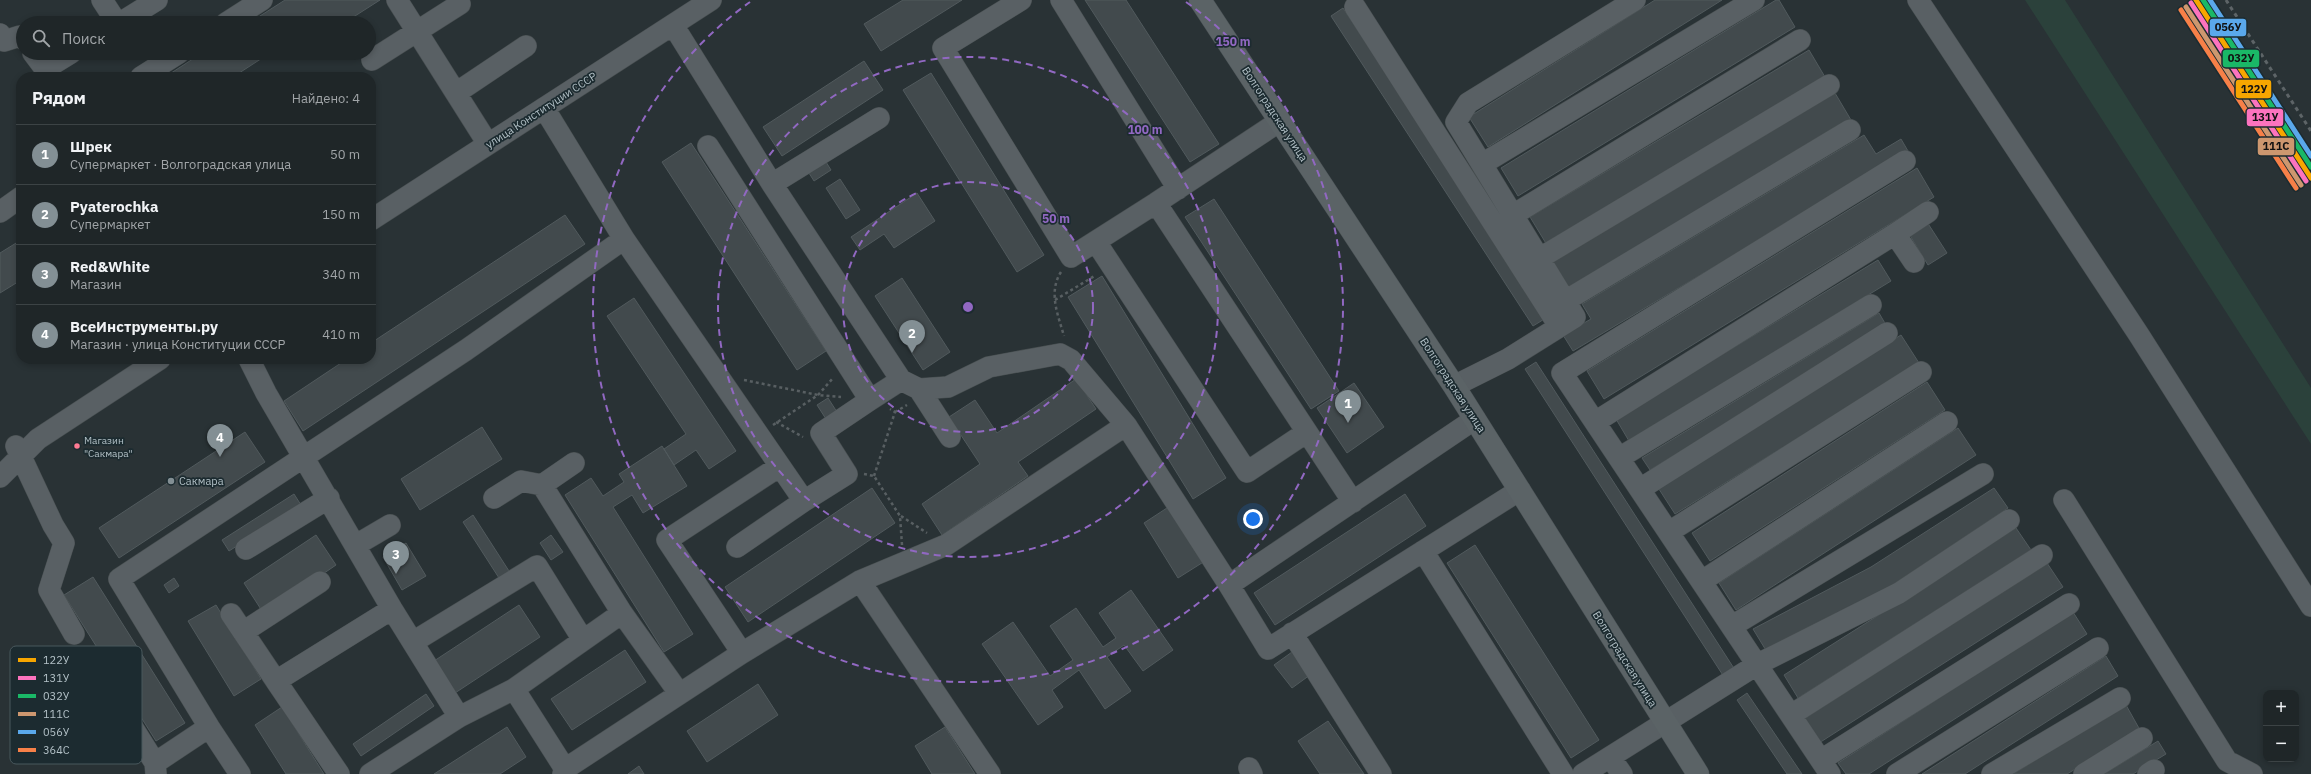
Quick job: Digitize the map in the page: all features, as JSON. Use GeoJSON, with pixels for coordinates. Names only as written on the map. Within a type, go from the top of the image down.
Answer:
{"type":"FeatureCollection","features":[{"type":"Feature","properties":{"kind":"main road","name":"Волгоградская улица"},"geometry":{"type":"LineString","coordinates":[[1200,0],[1454,386],[1698,774]]}},
{"type":"Feature","properties":{"kind":"street"},"geometry":{"type":"LineString","coordinates":[[102,0],[113,16]]}},
{"type":"Feature","properties":{"kind":"street"},"geometry":{"type":"LineString","coordinates":[[130,16],[157,0]]}},
{"type":"Feature","properties":{"kind":"street"},"geometry":{"type":"LineString","coordinates":[[237,16],[262,0]]}},
{"type":"Feature","properties":{"kind":"street"},"geometry":{"type":"LineString","coordinates":[[397,0],[488,144]]}},
{"type":"Feature","properties":{"kind":"street","name":"улица Конституции СССР"},"geometry":{"type":"LineString","coordinates":[[376,217],[710,0]]}},
{"type":"Feature","properties":{"kind":"street"},"geometry":{"type":"LineString","coordinates":[[1021,0],[943,48],[1072,257],[1280,122]]}},
{"type":"Feature","properties":{"kind":"street"},"geometry":{"type":"LineString","coordinates":[[1061,0],[1178,189]]}},
{"type":"Feature","properties":{"kind":"street"},"geometry":{"type":"LineString","coordinates":[[1454,386],[1508,358],[1575,317],[1456,122],[1468,103],[1635,0]]}},
{"type":"Feature","properties":{"kind":"street"},"geometry":{"type":"LineString","coordinates":[[1482,164],[1754,0]]}},
{"type":"Feature","properties":{"kind":"street"},"geometry":{"type":"LineString","coordinates":[[1918,0],[2139,335],[2311,606]]}},
{"type":"Feature","properties":{"kind":"street"},"geometry":{"type":"LineString","coordinates":[[376,58],[460,4]]}},
{"type":"Feature","properties":{"kind":"street"},"geometry":{"type":"LineString","coordinates":[[1355,7],[1559,326]]}},
{"type":"Feature","properties":{"kind":"street"},"geometry":{"type":"LineString","coordinates":[[672,25],[772,184],[901,380],[919,389],[950,437]]}},
{"type":"Feature","properties":{"kind":"street"},"geometry":{"type":"LineString","coordinates":[[0,34],[4,41],[16,37]]}},
{"type":"Feature","properties":{"kind":"street"},"geometry":{"type":"LineString","coordinates":[[1513,215],[1800,40]]}},
{"type":"Feature","properties":{"kind":"street"},"geometry":{"type":"LineString","coordinates":[[456,93],[526,46]]}},
{"type":"Feature","properties":{"kind":"street"},"geometry":{"type":"LineString","coordinates":[[38,60],[45,69],[60,60]]}},
{"type":"Feature","properties":{"kind":"street"},"geometry":{"type":"LineString","coordinates":[[149,72],[168,60]]}},
{"type":"Feature","properties":{"kind":"street"},"geometry":{"type":"LineString","coordinates":[[1540,258],[1829,85]]}},
{"type":"Feature","properties":{"kind":"street"},"geometry":{"type":"LineString","coordinates":[[544,108],[624,239],[804,501]]}},
{"type":"Feature","properties":{"kind":"street"},"geometry":{"type":"LineString","coordinates":[[772,184],[879,118]]}},
{"type":"Feature","properties":{"kind":"street"},"geometry":{"type":"LineString","coordinates":[[1566,301],[1850,130]]}},
{"type":"Feature","properties":{"kind":"street"},"geometry":{"type":"LineString","coordinates":[[708,146],[870,400]]}},
{"type":"Feature","properties":{"kind":"street"},"geometry":{"type":"LineString","coordinates":[[1905,162],[1562,373],[1826,767],[2068,604]]}},
{"type":"Feature","properties":{"kind":"street"},"geometry":{"type":"LineString","coordinates":[[0,212],[16,201]]}},
{"type":"Feature","properties":{"kind":"street"},"geometry":{"type":"LineString","coordinates":[[1156,203],[1353,502]]}},
{"type":"Feature","properties":{"kind":"street"},"geometry":{"type":"LineString","coordinates":[[1595,422],[1928,212]]}},
{"type":"Feature","properties":{"kind":"street"},"geometry":{"type":"LineString","coordinates":[[1895,234],[1914,262]]}},
{"type":"Feature","properties":{"kind":"street"},"geometry":{"type":"LineString","coordinates":[[240,774],[209,727],[119,579],[466,350],[624,239]]}},
{"type":"Feature","properties":{"kind":"street"},"geometry":{"type":"LineString","coordinates":[[1096,242],[1247,472],[1307,432]]}},
{"type":"Feature","properties":{"kind":"street"},"geometry":{"type":"LineString","coordinates":[[1619,458],[1871,305]]}},
{"type":"Feature","properties":{"kind":"street"},"geometry":{"type":"LineString","coordinates":[[1640,489],[1887,333]]}},
{"type":"Feature","properties":{"kind":"street"},"geometry":{"type":"LineString","coordinates":[[919,389],[948,386],[989,367],[1060,354],[1071,360],[1126,425],[1229,585],[1268,649],[1520,490]]}},
{"type":"Feature","properties":{"kind":"street"},"geometry":{"type":"LineString","coordinates":[[0,477],[38,439],[152,364]]}},
{"type":"Feature","properties":{"kind":"street"},"geometry":{"type":"LineString","coordinates":[[252,364],[266,393],[329,498],[392,609],[459,717]]}},
{"type":"Feature","properties":{"kind":"street"},"geometry":{"type":"LineString","coordinates":[[1669,532],[1921,372]]}},
{"type":"Feature","properties":{"kind":"street"},"geometry":{"type":"LineString","coordinates":[[737,547],[804,501],[847,474],[821,433],[901,380]]}},
{"type":"Feature","properties":{"kind":"street"},"geometry":{"type":"LineString","coordinates":[[1229,585],[1475,419]]}},
{"type":"Feature","properties":{"kind":"street"},"geometry":{"type":"LineString","coordinates":[[1702,581],[1947,422]]}},
{"type":"Feature","properties":{"kind":"street"},"geometry":{"type":"LineString","coordinates":[[514,689],[564,771],[679,693],[860,581],[946,545],[1126,425]]}},
{"type":"Feature","properties":{"kind":"street"},"geometry":{"type":"LineString","coordinates":[[38,439],[8,447],[64,543],[49,590],[74,634]]}},
{"type":"Feature","properties":{"kind":"street"},"geometry":{"type":"LineString","coordinates":[[494,498],[521,481],[542,485],[574,463]]}},
{"type":"Feature","properties":{"kind":"street"},"geometry":{"type":"LineString","coordinates":[[742,653],[667,540],[780,466]]}},
{"type":"Feature","properties":{"kind":"street"},"geometry":{"type":"LineString","coordinates":[[1732,626],[1983,474]]}},
{"type":"Feature","properties":{"kind":"street"},"geometry":{"type":"LineString","coordinates":[[542,485],[622,613],[679,693]]}},
{"type":"Feature","properties":{"kind":"street"},"geometry":{"type":"LineString","coordinates":[[246,549],[329,498]]}},
{"type":"Feature","properties":{"kind":"street"},"geometry":{"type":"LineString","coordinates":[[2064,500],[2227,761],[2252,774]]}},
{"type":"Feature","properties":{"kind":"street"},"geometry":{"type":"LineString","coordinates":[[1583,774],[1758,664],[1899,593],[2009,520]]}},
{"type":"Feature","properties":{"kind":"street"},"geometry":{"type":"LineString","coordinates":[[356,545],[390,525]]}},
{"type":"Feature","properties":{"kind":"street"},"geometry":{"type":"LineString","coordinates":[[1423,551],[1563,774]]}},
{"type":"Feature","properties":{"kind":"street"},"geometry":{"type":"LineString","coordinates":[[1791,715],[2042,555]]}},
{"type":"Feature","properties":{"kind":"street"},"geometry":{"type":"LineString","coordinates":[[413,642],[536,566],[582,640]]}},
{"type":"Feature","properties":{"kind":"street"},"geometry":{"type":"LineString","coordinates":[[860,581],[990,774]]}},
{"type":"Feature","properties":{"kind":"street"},"geometry":{"type":"LineString","coordinates":[[243,632],[320,582]]}},
{"type":"Feature","properties":{"kind":"street"},"geometry":{"type":"LineString","coordinates":[[276,681],[392,609]]}},
{"type":"Feature","properties":{"kind":"street"},"geometry":{"type":"LineString","coordinates":[[370,774],[459,717],[514,689],[622,613]]}},
{"type":"Feature","properties":{"kind":"street"},"geometry":{"type":"LineString","coordinates":[[231,614],[339,774]]}},
{"type":"Feature","properties":{"kind":"street"},"geometry":{"type":"LineString","coordinates":[[1292,633],[1381,774]]}},
{"type":"Feature","properties":{"kind":"street"},"geometry":{"type":"LineString","coordinates":[[1897,774],[2098,648]]}},
{"type":"Feature","properties":{"kind":"street"},"geometry":{"type":"LineString","coordinates":[[1992,774],[2120,698]]}},
{"type":"Feature","properties":{"kind":"street"},"geometry":{"type":"LineString","coordinates":[[142,746],[156,769],[209,727]]}},
{"type":"Feature","properties":{"kind":"street"},"geometry":{"type":"LineString","coordinates":[[2084,774],[2142,738]]}},
{"type":"Feature","properties":{"kind":"street"},"geometry":{"type":"LineString","coordinates":[[1610,757],[1622,774]]}},
{"type":"Feature","properties":{"kind":"path"},"geometry":{"type":"LineString","coordinates":[[1071,360],[1055,300],[1054,286],[1072,257]]}},
{"type":"Feature","properties":{"kind":"path"},"geometry":{"type":"LineString","coordinates":[[1055,300],[1112,265]]}},
{"type":"Feature","properties":{"kind":"path"},"geometry":{"type":"LineString","coordinates":[[758,434],[818,395],[845,361]]}},
{"type":"Feature","properties":{"kind":"path"},"geometry":{"type":"LineString","coordinates":[[718,375],[818,395],[870,400],[895,412],[874,476]]}},
{"type":"Feature","properties":{"kind":"path"},"geometry":{"type":"LineString","coordinates":[[847,474],[874,476]]}},
{"type":"Feature","properties":{"kind":"path"},"geometry":{"type":"LineString","coordinates":[[874,476],[900,516],[946,545]]}},
{"type":"Feature","properties":{"kind":"path"},"geometry":{"type":"LineString","coordinates":[[900,516],[903,563]]}},
{"type":"Feature","properties":{"kind":"green space"},"geometry":{"type":"Polygon","coordinates":[[[2025,0],[2065,0],[2311,388],[2311,444],[2025,0]]]}},
{"type":"Feature","properties":{"kind":"building"},"geometry":{"type":"Polygon","coordinates":[[[285,0],[380,0],[355,16],[260,16],[285,0]]]}},
{"type":"Feature","properties":{"kind":"building"},"geometry":{"type":"Polygon","coordinates":[[[903,0],[962,0],[881,51],[864,24],[903,0]]]}},
{"type":"Feature","properties":{"kind":"building"},"geometry":{"type":"Polygon","coordinates":[[[1085,0],[1126,0],[1219,144],[1190,162],[1085,0]]]}},
{"type":"Feature","properties":{"kind":"building"},"geometry":{"type":"Polygon","coordinates":[[[1655,0],[1722,0],[1488,147],[1469,117],[1655,0]]]}},
{"type":"Feature","properties":{"kind":"building"},"geometry":{"type":"Polygon","coordinates":[[[1776,0],[1779,0],[1795,27],[1518,196],[1501,168],[1776,0]]]}},
{"type":"Feature","properties":{"kind":"building"},"geometry":{"type":"Polygon","coordinates":[[[1343,8],[1546,318],[1533,326],[1331,16],[1343,8]]]}},
{"type":"Feature","properties":{"kind":"building"},"geometry":{"type":"Polygon","coordinates":[[[1809,50],[1825,77],[1547,245],[1530,217],[1809,50]]]}},
{"type":"Feature","properties":{"kind":"building"},"geometry":{"type":"Polygon","coordinates":[[[191,60],[259,60],[241,72],[173,72],[191,60]]]}},
{"type":"Feature","properties":{"kind":"building"},"geometry":{"type":"Polygon","coordinates":[[[864,61],[883,90],[782,156],[763,127],[864,61]]]}},
{"type":"Feature","properties":{"kind":"building"},"geometry":{"type":"Polygon","coordinates":[[[931,73],[1044,255],[1017,272],[903,90],[931,73]]]}},
{"type":"Feature","properties":{"kind":"building"},"geometry":{"type":"Polygon","coordinates":[[[1835,93],[1851,120],[1570,289],[1553,262],[1835,93]]]}},
{"type":"Feature","properties":{"kind":"building"},"geometry":{"type":"Polygon","coordinates":[[[1864,135],[1876,154],[1901,139],[1908,151],[1573,351],[1563,335],[1591,319],[1582,304],[1864,135]]]}},
{"type":"Feature","properties":{"kind":"building"},"geometry":{"type":"Polygon","coordinates":[[[691,143],[826,351],[797,370],[662,162],[691,143]]]}},
{"type":"Feature","properties":{"kind":"building"},"geometry":{"type":"Polygon","coordinates":[[[826,162],[831,170],[814,181],[809,173],[826,162]]]}},
{"type":"Feature","properties":{"kind":"building"},"geometry":{"type":"Polygon","coordinates":[[[1917,168],[1934,197],[1604,399],[1587,371],[1917,168]]]}},
{"type":"Feature","properties":{"kind":"building"},"geometry":{"type":"Polygon","coordinates":[[[840,179],[860,210],[846,219],[826,188],[840,179]]]}},
{"type":"Feature","properties":{"kind":"building"},"geometry":{"type":"Polygon","coordinates":[[[917,193],[935,221],[894,248],[884,234],[860,250],[851,237],[917,193]]]}},
{"type":"Feature","properties":{"kind":"building"},"geometry":{"type":"Polygon","coordinates":[[[1214,199],[1339,391],[1311,409],[1185,217],[1214,199]]]}},
{"type":"Feature","properties":{"kind":"building"},"geometry":{"type":"Polygon","coordinates":[[[565,215],[585,244],[303,431],[284,401],[340,364],[376,364],[376,340],[565,215]]]}},
{"type":"Feature","properties":{"kind":"building"},"geometry":{"type":"Polygon","coordinates":[[[1927,222],[1947,253],[1928,265],[1909,234],[1927,222]]]}},
{"type":"Feature","properties":{"kind":"building"},"geometry":{"type":"Polygon","coordinates":[[[16,243],[16,283],[0,293],[0,253],[16,243]]]}},
{"type":"Feature","properties":{"kind":"building"},"geometry":{"type":"Polygon","coordinates":[[[1878,260],[1891,281],[1629,441],[1616,419],[1878,260]]]}},
{"type":"Feature","properties":{"kind":"building"},"geometry":{"type":"Polygon","coordinates":[[[1102,276],[1226,478],[1193,499],[1068,297],[1102,276]]]}},
{"type":"Feature","properties":{"kind":"building"},"geometry":{"type":"Polygon","coordinates":[[[902,278],[950,352],[923,370],[875,296],[902,278]]]}},
{"type":"Feature","properties":{"kind":"building"},"geometry":{"type":"Polygon","coordinates":[[[634,298],[736,451],[709,469],[696,450],[674,465],[664,449],[686,434],[607,316],[634,298]]]}},
{"type":"Feature","properties":{"kind":"building"},"geometry":{"type":"Polygon","coordinates":[[[1879,313],[1886,325],[1650,470],[1642,458],[1879,313]]]}},
{"type":"Feature","properties":{"kind":"building"},"geometry":{"type":"Polygon","coordinates":[[[1901,335],[1919,363],[1675,514],[1657,486],[1901,335]]]}},
{"type":"Feature","properties":{"kind":"building"},"geometry":{"type":"Polygon","coordinates":[[[1536,362],[1737,673],[1726,680],[1525,369],[1536,362]]]}},
{"type":"Feature","properties":{"kind":"building"},"geometry":{"type":"Polygon","coordinates":[[[1076,379],[1096,409],[1018,462],[1028,476],[942,535],[922,504],[980,464],[949,417],[975,400],[997,433],[1076,379]]]}},
{"type":"Feature","properties":{"kind":"building"},"geometry":{"type":"Polygon","coordinates":[[[1927,382],[1945,410],[1710,561],[1692,533],[1927,382]]]}},
{"type":"Feature","properties":{"kind":"building"},"geometry":{"type":"Polygon","coordinates":[[[1354,383],[1384,427],[1347,453],[1317,408],[1354,383]]]}},
{"type":"Feature","properties":{"kind":"building"},"geometry":{"type":"Polygon","coordinates":[[[828,398],[837,412],[826,419],[817,405],[828,398]]]}},
{"type":"Feature","properties":{"kind":"building"},"geometry":{"type":"Polygon","coordinates":[[[482,427],[502,459],[420,510],[401,479],[482,427]]]}},
{"type":"Feature","properties":{"kind":"building"},"geometry":{"type":"Polygon","coordinates":[[[1958,428],[1976,455],[1736,610],[1719,583],[1958,428]]]}},
{"type":"Feature","properties":{"kind":"building"},"geometry":{"type":"Polygon","coordinates":[[[245,432],[265,462],[119,558],[99,528],[245,432]]]}},
{"type":"Feature","properties":{"kind":"building"},"geometry":{"type":"Polygon","coordinates":[[[662,446],[687,486],[643,513],[632,495],[613,507],[693,634],[664,652],[565,495],[591,478],[603,496],[624,482],[619,474],[662,446]]]}},
{"type":"Feature","properties":{"kind":"building"},"geometry":{"type":"Polygon","coordinates":[[[872,488],[895,523],[748,622],[725,587],[872,488]]]}},
{"type":"Feature","properties":{"kind":"building"},"geometry":{"type":"Polygon","coordinates":[[[1994,488],[2008,508],[1885,590],[1767,652],[1753,629],[1871,567],[1994,488]]]}},
{"type":"Feature","properties":{"kind":"building"},"geometry":{"type":"Polygon","coordinates":[[[294,494],[301,505],[229,551],[222,540],[294,494]]]}},
{"type":"Feature","properties":{"kind":"building"},"geometry":{"type":"Polygon","coordinates":[[[1405,494],[1426,526],[1275,625],[1254,593],[1405,494]]]}},
{"type":"Feature","properties":{"kind":"building"},"geometry":{"type":"Polygon","coordinates":[[[1170,506],[1205,561],[1178,578],[1144,523],[1170,506]]]}},
{"type":"Feature","properties":{"kind":"building"},"geometry":{"type":"Polygon","coordinates":[[[473,515],[509,571],[499,578],[463,522],[473,515]]]}},
{"type":"Feature","properties":{"kind":"building"},"geometry":{"type":"Polygon","coordinates":[[[2016,528],[2031,550],[1798,698],[1784,675],[2016,528]]]}},
{"type":"Feature","properties":{"kind":"building"},"geometry":{"type":"Polygon","coordinates":[[[316,535],[336,565],[264,614],[244,583],[316,535]]]}},
{"type":"Feature","properties":{"kind":"building"},"geometry":{"type":"Polygon","coordinates":[[[551,535],[563,552],[551,560],[540,543],[551,535]]]}},
{"type":"Feature","properties":{"kind":"building"},"geometry":{"type":"Polygon","coordinates":[[[406,543],[426,576],[402,590],[383,557],[406,543]]]}},
{"type":"Feature","properties":{"kind":"building"},"geometry":{"type":"Polygon","coordinates":[[[1475,545],[1599,740],[1571,758],[1447,563],[1475,545]]]}},
{"type":"Feature","properties":{"kind":"building"},"geometry":{"type":"Polygon","coordinates":[[[2047,563],[2063,587],[1819,743],[1804,719],[2047,563]]]}},
{"type":"Feature","properties":{"kind":"building"},"geometry":{"type":"Polygon","coordinates":[[[93,577],[136,646],[96,646],[64,595],[93,577]]]}},
{"type":"Feature","properties":{"kind":"building"},"geometry":{"type":"Polygon","coordinates":[[[174,578],[179,586],[169,593],[164,585],[174,578]]]}},
{"type":"Feature","properties":{"kind":"building"},"geometry":{"type":"Polygon","coordinates":[[[1131,590],[1173,650],[1143,671],[1124,645],[1107,657],[1131,691],[1105,709],[1079,670],[1052,690],[1063,707],[1038,725],[982,644],[1013,622],[1050,676],[1073,660],[1050,626],[1076,608],[1103,647],[1116,638],[1099,613],[1131,590]]]}},
{"type":"Feature","properties":{"kind":"building"},"geometry":{"type":"Polygon","coordinates":[[[216,605],[261,679],[234,696],[188,621],[216,605]]]}},
{"type":"Feature","properties":{"kind":"building"},"geometry":{"type":"Polygon","coordinates":[[[519,605],[540,637],[455,693],[434,661],[519,605]]]}},
{"type":"Feature","properties":{"kind":"building"},"geometry":{"type":"Polygon","coordinates":[[[2073,612],[2087,634],[1869,774],[1846,774],[1838,763],[2073,612]]]}},
{"type":"Feature","properties":{"kind":"building"},"geometry":{"type":"Polygon","coordinates":[[[625,650],[646,682],[572,730],[551,699],[625,650]]]}},
{"type":"Feature","properties":{"kind":"building"},"geometry":{"type":"Polygon","coordinates":[[[1292,652],[1310,675],[1292,688],[1274,665],[1292,652]]]}},
{"type":"Feature","properties":{"kind":"building"},"geometry":{"type":"Polygon","coordinates":[[[142,655],[185,723],[156,741],[142,719],[142,655]]]}},
{"type":"Feature","properties":{"kind":"building"},"geometry":{"type":"Polygon","coordinates":[[[2106,656],[2118,676],[1965,774],[1922,774],[2106,656]]]}},
{"type":"Feature","properties":{"kind":"building"},"geometry":{"type":"Polygon","coordinates":[[[758,684],[778,715],[707,762],[687,731],[758,684]]]}},
{"type":"Feature","properties":{"kind":"building"},"geometry":{"type":"Polygon","coordinates":[[[1747,693],[1802,774],[1787,774],[1737,700],[1747,693]]]}},
{"type":"Feature","properties":{"kind":"building"},"geometry":{"type":"Polygon","coordinates":[[[426,694],[434,706],[361,756],[353,744],[426,694]]]}},
{"type":"Feature","properties":{"kind":"building"},"geometry":{"type":"Polygon","coordinates":[[[2126,705],[2140,730],[2067,774],[2013,774],[2126,705]]]}},
{"type":"Feature","properties":{"kind":"building"},"geometry":{"type":"Polygon","coordinates":[[[282,707],[324,774],[286,774],[255,725],[282,707]]]}},
{"type":"Feature","properties":{"kind":"building"},"geometry":{"type":"Polygon","coordinates":[[[1328,721],[1364,774],[1320,774],[1298,741],[1328,721]]]}},
{"type":"Feature","properties":{"kind":"building"},"geometry":{"type":"Polygon","coordinates":[[[507,727],[526,757],[500,774],[434,774],[507,727]]]}},
{"type":"Feature","properties":{"kind":"building"},"geometry":{"type":"Polygon","coordinates":[[[945,727],[975,774],[932,774],[915,746],[945,727]]]}},
{"type":"Feature","properties":{"kind":"building"},"geometry":{"type":"Polygon","coordinates":[[[2158,741],[2166,754],[2133,774],[2104,774],[2158,741]]]}},
{"type":"Feature","properties":{"kind":"building"},"geometry":{"type":"Polygon","coordinates":[[[639,766],[644,774],[628,774],[639,766]]]}},
{"type":"Feature","properties":{"kind":"railway"},"geometry":{"type":"LineString","coordinates":[[2226,0],[2311,131]]}},
{"type":"Feature","properties":{"kind":"transit line","name":"122У"},"geometry":{"type":"LineString","coordinates":[[2196,0],[2311,178]]}},
{"type":"Feature","properties":{"kind":"transit line","name":"032У"},"geometry":{"type":"LineString","coordinates":[[2203,0],[2311,167]]}},
{"type":"Feature","properties":{"kind":"transit line","name":"056У"},"geometry":{"type":"LineString","coordinates":[[2210,0],[2311,156]]}},
{"type":"Feature","properties":{"kind":"transit line","name":"131У"},"geometry":{"type":"LineString","coordinates":[[2191,3],[2306,181]]}},
{"type":"Feature","properties":{"kind":"transit line","name":"111С"},"geometry":{"type":"LineString","coordinates":[[2186,7],[2301,185]]}},
{"type":"Feature","properties":{"kind":"transit line","name":"364С"},"geometry":{"type":"LineString","coordinates":[[2181,10],[2296,188]]}},
{"type":"Feature","properties":{"kind":"place","name":"Pyaterochka"},"geometry":{"type":"Point","coordinates":[912,353]}},
{"type":"Feature","properties":{"kind":"place","name":"Шрек"},"geometry":{"type":"Point","coordinates":[1348,423]}},
{"type":"Feature","properties":{"kind":"place","name":"Магазин \"Сакмара\""},"geometry":{"type":"Point","coordinates":[77,446]}},
{"type":"Feature","properties":{"kind":"place","name":"ВсеИнструменты.ру"},"geometry":{"type":"Point","coordinates":[220,457]}},
{"type":"Feature","properties":{"kind":"place","name":"Сакмара"},"geometry":{"type":"Point","coordinates":[171,481]}},
{"type":"Feature","properties":{"kind":"place","name":"Red&White"},"geometry":{"type":"Point","coordinates":[396,574]}}]}
